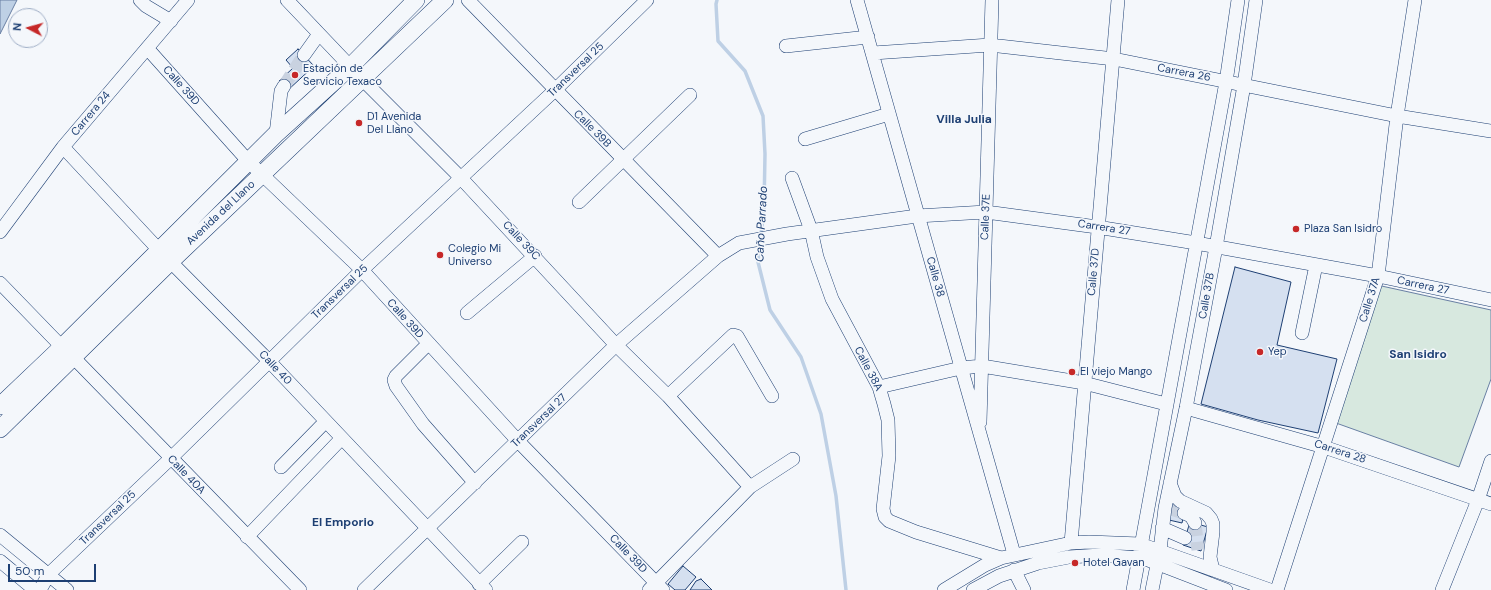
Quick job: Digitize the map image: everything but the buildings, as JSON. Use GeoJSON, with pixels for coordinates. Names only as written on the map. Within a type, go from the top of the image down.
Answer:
{"type":"FeatureCollection","features":[{"type":"Feature","properties":{"kind":"main road","name":"Avenida del Llano"},"geometry":{"type":"LineString","coordinates":[[0,429],[68,352],[165,256],[276,134],[350,66],[416,0]]}},
{"type":"Feature","properties":{"kind":"main road","name":"Avenida del Llano"},"geometry":{"type":"LineString","coordinates":[[165,256],[263,174],[445,0]]}},
{"type":"Feature","properties":{"kind":"main road","name":"Avenida del Llano"},"geometry":{"type":"LineString","coordinates":[[0,406],[68,352]]}},
{"type":"Feature","properties":{"kind":"street"},"geometry":{"type":"LineString","coordinates":[[140,0],[146,6],[171,21]]}},
{"type":"Feature","properties":{"kind":"street","name":"Carrera 24"},"geometry":{"type":"LineString","coordinates":[[0,232],[63,147],[188,0]]}},
{"type":"Feature","properties":{"kind":"street","name":"Calle 39C"},"geometry":{"type":"LineString","coordinates":[[287,0],[363,80],[460,177],[616,345],[668,396],[750,487]]}},
{"type":"Feature","properties":{"kind":"street","name":"Calle 39B"},"geometry":{"type":"LineString","coordinates":[[468,0],[554,91],[718,256]]}},
{"type":"Feature","properties":{"kind":"street","name":"Transversal 25"},"geometry":{"type":"LineString","coordinates":[[40,590],[49,574],[170,459],[362,270],[554,91],[647,0]]}},
{"type":"Feature","properties":{"kind":"street","name":"Calle 38"},"geometry":{"type":"LineString","coordinates":[[857,0],[980,435],[1007,556]]}},
{"type":"Feature","properties":{"kind":"street","name":"Calle 37E"},"geometry":{"type":"LineString","coordinates":[[980,435],[992,0]]}},
{"type":"Feature","properties":{"kind":"street","name":"Calle 37D"},"geometry":{"type":"LineString","coordinates":[[1071,543],[1118,0]]}},
{"type":"Feature","properties":{"kind":"street","name":"Calle 37B"},"geometry":{"type":"LineString","coordinates":[[1133,590],[1140,544],[1226,82],[1238,0]]}},
{"type":"Feature","properties":{"kind":"street","name":"Calle 37B"},"geometry":{"type":"LineString","coordinates":[[1152,590],[1160,550],[1162,528],[1168,506],[1170,483],[1186,408],[1216,247],[1244,86],[1256,0]]}},
{"type":"Feature","properties":{"kind":"street","name":"Calle 37A"},"geometry":{"type":"LineString","coordinates":[[1277,590],[1378,276],[1397,116],[1415,0]]}},
{"type":"Feature","properties":{"kind":"street"},"geometry":{"type":"LineString","coordinates":[[304,55],[319,34]]}},
{"type":"Feature","properties":{"kind":"street"},"geometry":{"type":"LineString","coordinates":[[786,46],[868,37]]}},
{"type":"Feature","properties":{"kind":"street","name":"Carrera 26"},"geometry":{"type":"LineString","coordinates":[[873,53],[990,45],[1114,59],[1397,116],[1491,131]]}},
{"type":"Feature","properties":{"kind":"street","name":"Calle 39D"},"geometry":{"type":"LineString","coordinates":[[147,48],[249,162],[362,270],[428,344],[656,588]]}},
{"type":"Feature","properties":{"kind":"street"},"geometry":{"type":"LineString","coordinates":[[276,134],[281,91],[284,86]]}},
{"type":"Feature","properties":{"kind":"street"},"geometry":{"type":"LineString","coordinates":[[579,202],[690,95]]}},
{"type":"Feature","properties":{"kind":"street"},"geometry":{"type":"LineString","coordinates":[[804,138],[889,114]]}},
{"type":"Feature","properties":{"kind":"street","name":"Calle 40"},"geometry":{"type":"LineString","coordinates":[[63,147],[165,256],[269,361],[482,587]]}},
{"type":"Feature","properties":{"kind":"street","name":"Calle 38A"},"geometry":{"type":"LineString","coordinates":[[792,178],[811,230],[817,257],[832,298],[879,387],[888,420],[889,438],[888,474],[883,509],[885,517],[889,521],[916,532],[1007,556]]}},
{"type":"Feature","properties":{"kind":"street","name":"Carrera 27"},"geometry":{"type":"LineString","coordinates":[[718,256],[739,243],[811,230],[918,216],[986,212],[1098,227],[1196,243],[1378,276],[1491,300]]}},
{"type":"Feature","properties":{"kind":"street"},"geometry":{"type":"LineString","coordinates":[[467,313],[534,256]]}},
{"type":"Feature","properties":{"kind":"street","name":"Transversal 27"},"geometry":{"type":"LineString","coordinates":[[364,590],[616,345],[718,256]]}},
{"type":"Feature","properties":{"kind":"street"},"geometry":{"type":"LineString","coordinates":[[1302,333],[1316,265]]}},
{"type":"Feature","properties":{"kind":"street","name":"Calle 40A"},"geometry":{"type":"LineString","coordinates":[[0,283],[170,459],[300,590]]}},
{"type":"Feature","properties":{"kind":"street"},"geometry":{"type":"LineString","coordinates":[[668,396],[732,335],[737,336],[772,396]]}},
{"type":"Feature","properties":{"kind":"street"},"geometry":{"type":"LineString","coordinates":[[428,344],[396,376],[394,380],[396,386],[424,424],[475,483]]}},
{"type":"Feature","properties":{"kind":"street"},"geometry":{"type":"LineString","coordinates":[[879,387],[961,368],[982,366],[1084,383],[1166,404]]}},
{"type":"Feature","properties":{"kind":"street","name":"Carrera 28"},"geometry":{"type":"LineString","coordinates":[[1186,408],[1324,447],[1491,504]]}},
{"type":"Feature","properties":{"kind":"street"},"geometry":{"type":"LineString","coordinates":[[281,467],[325,422]]}},
{"type":"Feature","properties":{"kind":"street"},"geometry":{"type":"LineString","coordinates":[[246,536],[342,439]]}},
{"type":"Feature","properties":{"kind":"street"},"geometry":{"type":"LineString","coordinates":[[656,588],[750,487],[793,459]]}},
{"type":"Feature","properties":{"kind":"street"},"geometry":{"type":"LineString","coordinates":[[1442,590],[1478,500],[1491,461]]}},
{"type":"Feature","properties":{"kind":"street"},"geometry":{"type":"LineString","coordinates":[[1170,483],[1175,496],[1180,501],[1206,513],[1211,518],[1213,532],[1210,557],[1214,570]]}},
{"type":"Feature","properties":{"kind":"street"},"geometry":{"type":"LineString","coordinates":[[1184,513],[1191,516],[1195,523]]}},
{"type":"Feature","properties":{"kind":"street"},"geometry":{"type":"LineString","coordinates":[[1162,528],[1185,538]]}},
{"type":"Feature","properties":{"kind":"street"},"geometry":{"type":"LineString","coordinates":[[0,535],[67,590]]}},
{"type":"Feature","properties":{"kind":"street"},"geometry":{"type":"LineString","coordinates":[[482,587],[522,542]]}},
{"type":"Feature","properties":{"kind":"street"},"geometry":{"type":"LineString","coordinates":[[944,590],[985,565],[1007,556],[1071,543],[1140,544],[1270,590]]}},
{"type":"Feature","properties":{"kind":"street"},"geometry":{"type":"LineString","coordinates":[[1198,550],[1198,564]]}},
{"type":"Feature","properties":{"kind":"street"},"geometry":{"type":"LineString","coordinates":[[973,590],[999,576],[1038,563],[1070,557],[1101,556],[1138,558],[1226,590]]}},
{"type":"Feature","properties":{"kind":"street"},"geometry":{"type":"LineString","coordinates":[[0,561],[35,590]]}},
{"type":"Feature","properties":{"kind":"street"},"geometry":{"type":"LineString","coordinates":[[1014,570],[1024,590]]}},
{"type":"Feature","properties":{"kind":"shaded area"},"geometry":{"type":"Polygon","coordinates":[[[1377,285],[1491,310],[1491,379],[1459,467],[1336,423],[1377,285]]]}},
{"type":"Feature","properties":{"kind":"water"},"geometry":{"type":"Polygon","coordinates":[[[0,0],[17,0],[13,8],[8,8],[8,18],[0,34],[0,0]]]}},
{"type":"Feature","properties":{"kind":"waterway","name":"Caño Parrado"},"geometry":{"type":"LineString","coordinates":[[717,0],[718,41],[745,71],[763,116],[765,154],[764,208],[761,235]]}},
{"type":"Feature","properties":{"kind":"waterway","name":"Caño Parrado"},"geometry":{"type":"LineString","coordinates":[[760,241],[758,262],[770,310],[801,357],[821,414],[836,496],[846,590]]}},
{"type":"Feature","properties":{"kind":"tunnel"},"geometry":{"type":"LineString","coordinates":[[284,86],[304,55]]}},
{"type":"Feature","properties":{"kind":"tunnel"},"geometry":{"type":"LineString","coordinates":[[1171,509],[1184,513]]}},
{"type":"Feature","properties":{"kind":"tunnel"},"geometry":{"type":"LineString","coordinates":[[1195,523],[1198,550]]}},
{"type":"Feature","properties":{"kind":"place","name":"Estación de Servicio Texaco"},"geometry":{"type":"Point","coordinates":[295,75]}},
{"type":"Feature","properties":{"kind":"place","name":"D1 Avenida Del Llano"},"geometry":{"type":"Point","coordinates":[359,123]}},
{"type":"Feature","properties":{"kind":"place","name":"Plaza San Isidro"},"geometry":{"type":"Point","coordinates":[1296,229]}},
{"type":"Feature","properties":{"kind":"place","name":"Colegio Mi Universo"},"geometry":{"type":"Point","coordinates":[440,255]}},
{"type":"Feature","properties":{"kind":"place","name":"Yep"},"geometry":{"type":"Point","coordinates":[1260,352]}},
{"type":"Feature","properties":{"kind":"place","name":"El viejo Mango"},"geometry":{"type":"Point","coordinates":[1072,372]}},
{"type":"Feature","properties":{"kind":"place","name":"Hotel Gavan"},"geometry":{"type":"Point","coordinates":[1075,563]}},
{"type":"Feature","properties":{"kind":"district","name":"Villa Julia"},"geometry":{"type":"Point","coordinates":[964,120]}},
{"type":"Feature","properties":{"kind":"district","name":"San Isidro"},"geometry":{"type":"Point","coordinates":[1418,355]}},
{"type":"Feature","properties":{"kind":"district","name":"El Emporio"},"geometry":{"type":"Point","coordinates":[343,523]}}]}
